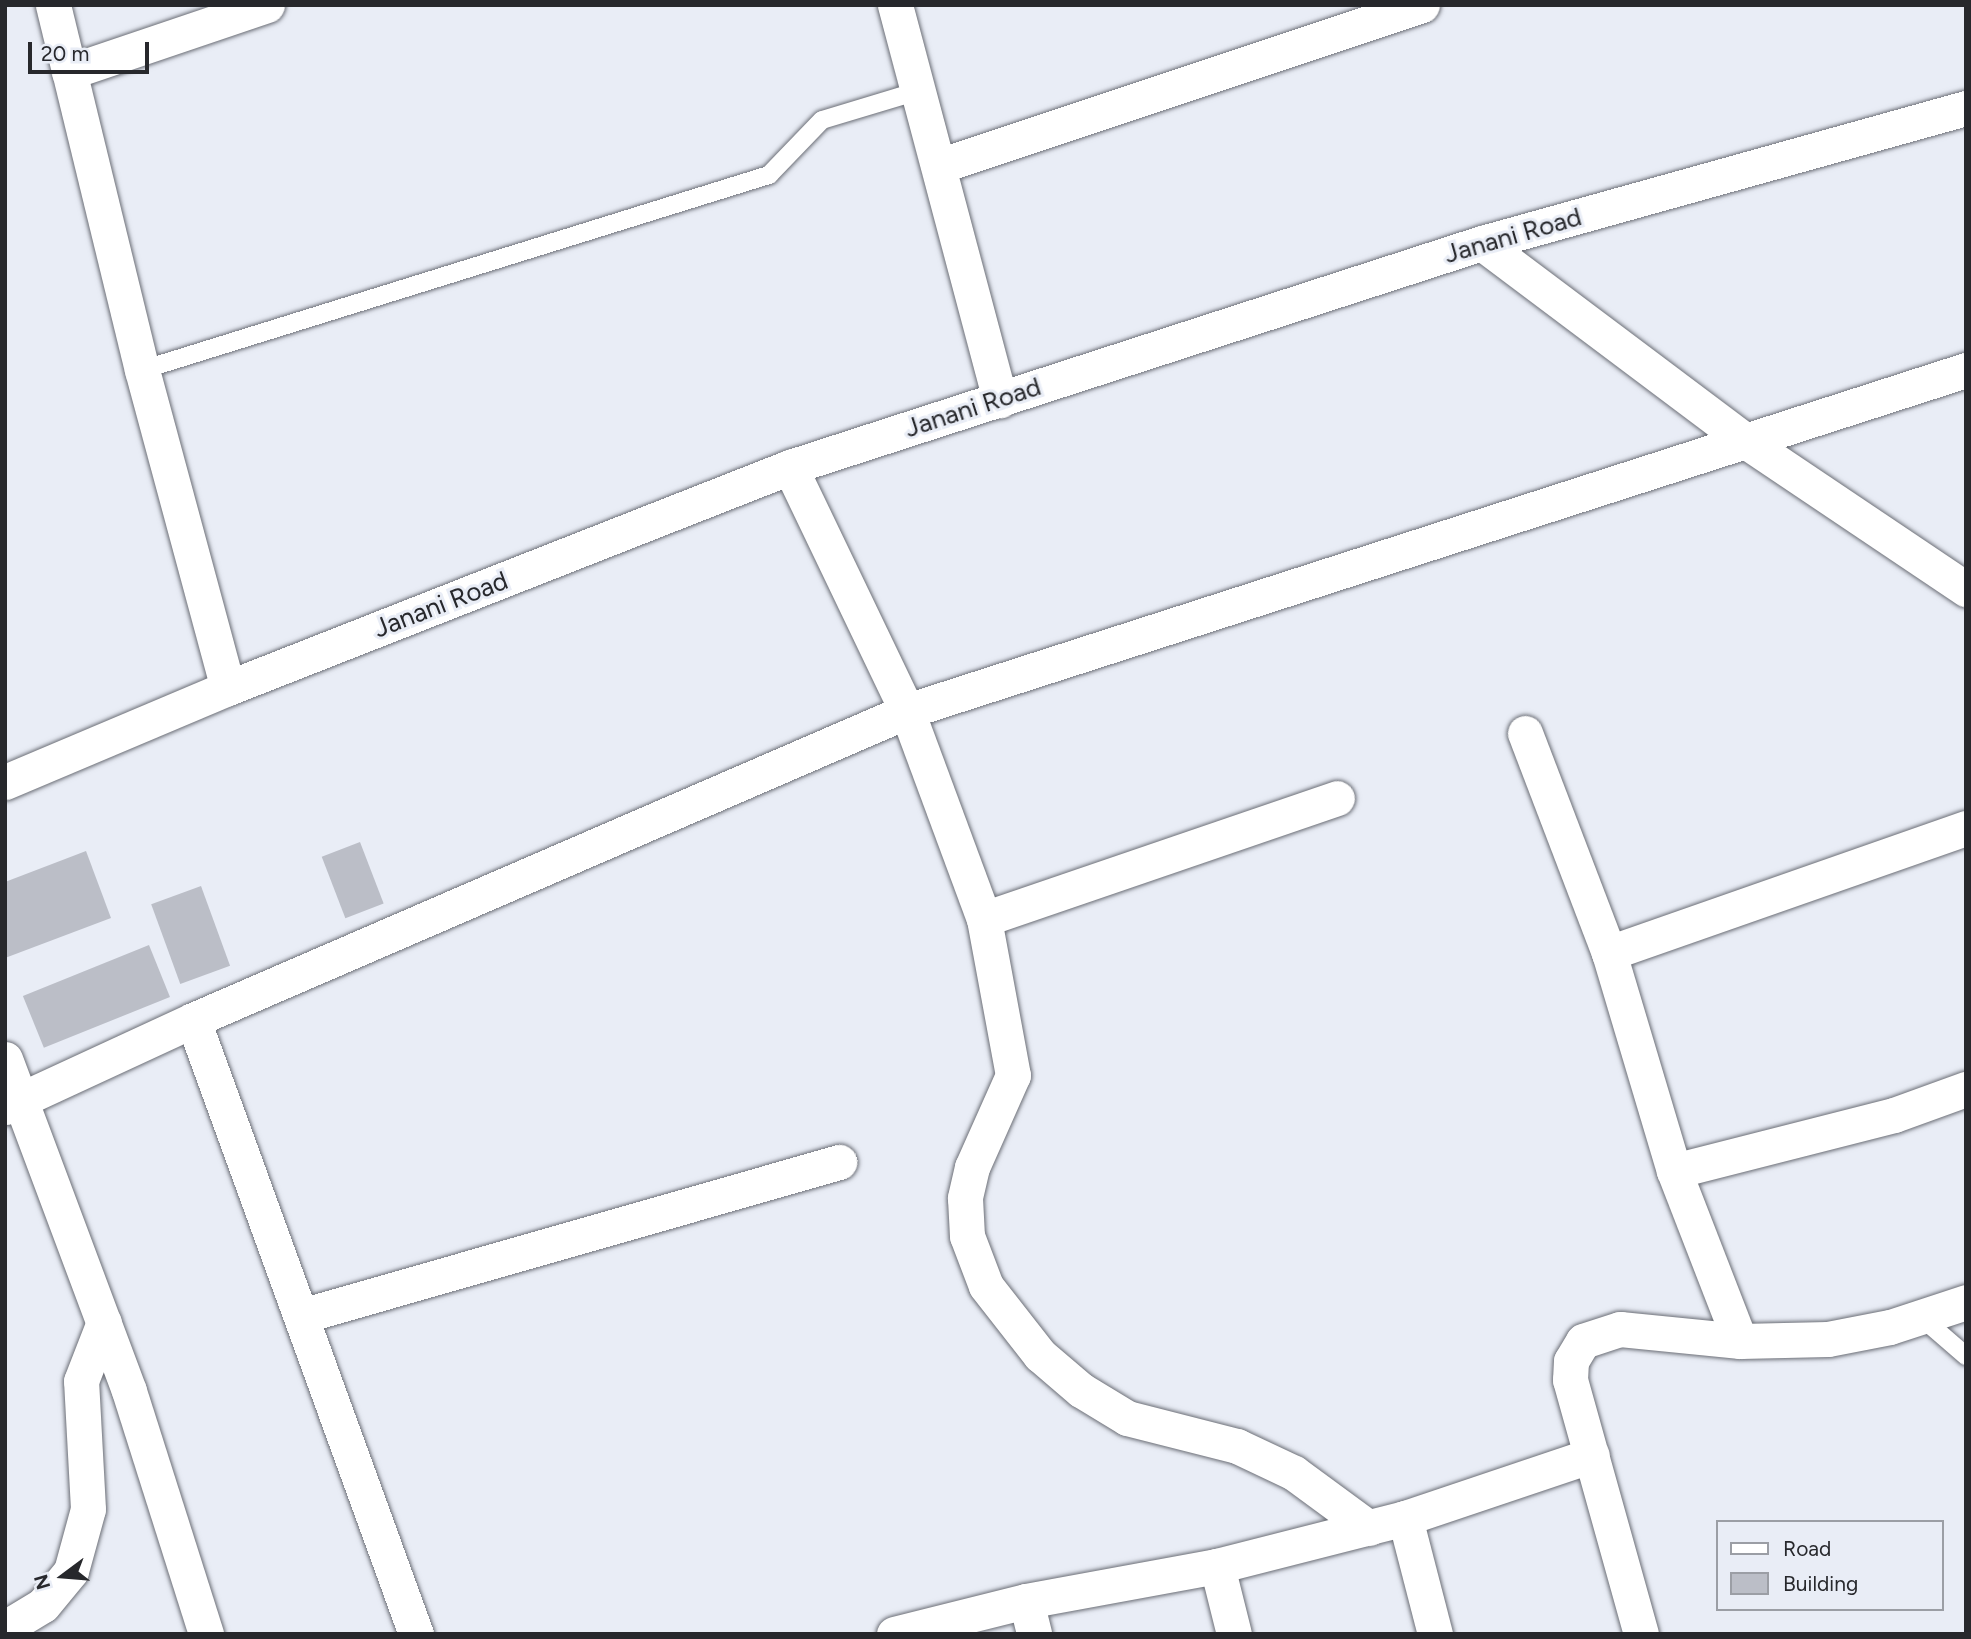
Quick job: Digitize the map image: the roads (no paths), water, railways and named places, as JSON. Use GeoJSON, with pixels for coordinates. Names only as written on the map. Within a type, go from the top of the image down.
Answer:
{"type":"FeatureCollection","features":[{"type":"Feature","properties":{"kind":"street"},"geometry":{"type":"LineString","coordinates":[[52,5],[142,370],[228,688]]}},
{"type":"Feature","properties":{"kind":"street"},"geometry":{"type":"LineString","coordinates":[[69,72],[267,5]]}},
{"type":"Feature","properties":{"kind":"street"},"geometry":{"type":"LineString","coordinates":[[895,5],[1000,400]]}},
{"type":"Feature","properties":{"kind":"street"},"geometry":{"type":"LineString","coordinates":[[939,166],[1422,5]]}},
{"type":"Feature","properties":{"kind":"street","name":"Janani Road"},"geometry":{"type":"LineString","coordinates":[[5,782],[228,688],[790,467],[1482,243],[1966,108]]}},
{"type":"Feature","properties":{"kind":"street"},"geometry":{"type":"LineString","coordinates":[[1482,243],[1746,442],[1966,589]]}},
{"type":"Feature","properties":{"kind":"street"},"geometry":{"type":"LineString","coordinates":[[13,1104],[193,1020],[907,711],[1966,370]]}},
{"type":"Feature","properties":{"kind":"street"},"geometry":{"type":"LineString","coordinates":[[790,467],[907,711],[984,919],[1013,1075],[972,1167],[965,1198],[967,1236],[986,1286],[1040,1355],[1080,1390],[1127,1418],[1237,1446],[1294,1473],[1368,1528]]}},
{"type":"Feature","properties":{"kind":"street"},"geometry":{"type":"LineString","coordinates":[[1525,733],[1609,953],[1674,1171],[1740,1341]]}},
{"type":"Feature","properties":{"kind":"street"},"geometry":{"type":"LineString","coordinates":[[984,919],[1337,797]]}},
{"type":"Feature","properties":{"kind":"street"},"geometry":{"type":"LineString","coordinates":[[1609,953],[1966,828]]}},
{"type":"Feature","properties":{"kind":"street"},"geometry":{"type":"LineString","coordinates":[[193,1020],[416,1634]]}},
{"type":"Feature","properties":{"kind":"street"},"geometry":{"type":"LineString","coordinates":[[5,1059],[13,1104],[103,1322],[206,1634]]}},
{"type":"Feature","properties":{"kind":"street"},"geometry":{"type":"LineString","coordinates":[[1674,1171],[1894,1115],[1966,1089]]}},
{"type":"Feature","properties":{"kind":"street"},"geometry":{"type":"LineString","coordinates":[[301,1316],[839,1162]]}},
{"type":"Feature","properties":{"kind":"street"},"geometry":{"type":"LineString","coordinates":[[1641,1634],[1570,1380],[1572,1361],[1583,1341],[1620,1329],[1740,1341],[1828,1339],[1921,1317],[1966,1302]]}},
{"type":"Feature","properties":{"kind":"street"},"geometry":{"type":"LineString","coordinates":[[5,1628],[43,1605],[71,1571],[88,1509],[80,1381],[103,1322]]}},
{"type":"Feature","properties":{"kind":"street"},"geometry":{"type":"LineString","coordinates":[[894,1634],[1030,1617],[1405,1518],[1592,1455]]}},
{"type":"Feature","properties":{"kind":"street"},"geometry":{"type":"LineString","coordinates":[[1405,1518],[1435,1634]]}},
{"type":"Feature","properties":{"kind":"street"},"geometry":{"type":"LineString","coordinates":[[1217,1566],[1234,1634]]}},
{"type":"Feature","properties":{"kind":"lane"},"geometry":{"type":"LineString","coordinates":[[142,370],[769,175],[822,120],[918,91]]}},
{"type":"Feature","properties":{"kind":"lane"},"geometry":{"type":"LineString","coordinates":[[1921,1317],[1966,1356]]}}]}
